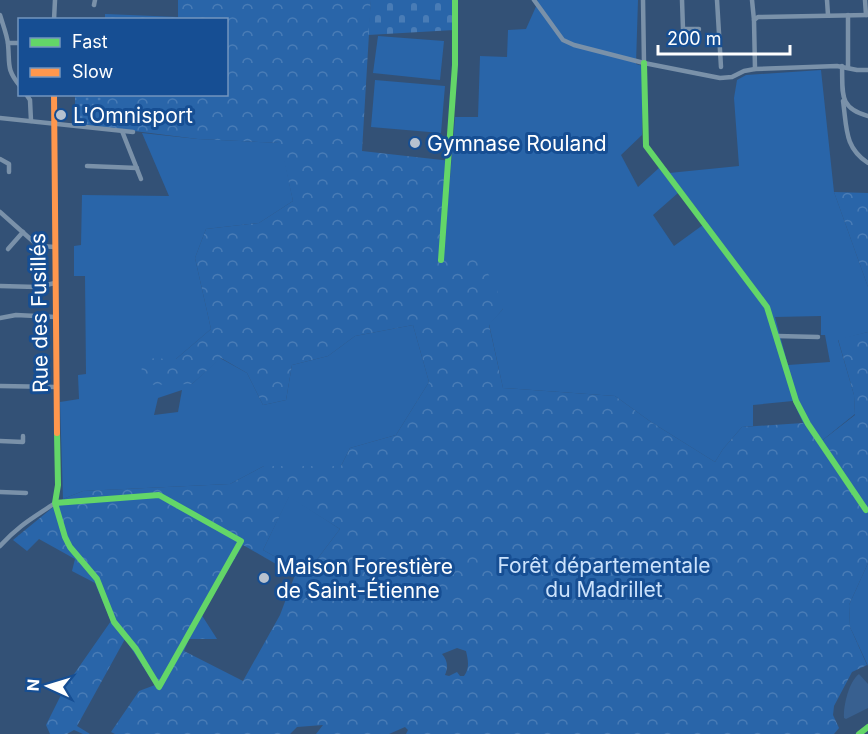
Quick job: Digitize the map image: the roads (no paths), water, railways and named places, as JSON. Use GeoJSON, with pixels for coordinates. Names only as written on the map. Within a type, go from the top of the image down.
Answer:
{"type":"FeatureCollection","features":[{"type":"Feature","properties":{"kind":"main road"},"geometry":{"type":"LineString","coordinates":[[441,260],[444,194],[451,128],[455,0]]}},
{"type":"Feature","properties":{"kind":"main road"},"geometry":{"type":"LineString","coordinates":[[644,63],[646,146],[767,307],[800,408],[808,424],[866,510]]}},
{"type":"Feature","properties":{"kind":"main road","name":"Rue des Fusillés"},"geometry":{"type":"LineString","coordinates":[[54,96],[58,484],[55,503]]}},
{"type":"Feature","properties":{"kind":"main road"},"geometry":{"type":"LineString","coordinates":[[159,495],[242,542],[214,587],[159,687],[136,650],[114,622],[97,579],[70,547],[55,503],[159,495]]}},
{"type":"Feature","properties":{"kind":"main road"},"geometry":{"type":"LineString","coordinates":[[859,734],[868,727]]}},
{"type":"Feature","properties":{"kind":"street"},"geometry":{"type":"LineString","coordinates":[[54,18],[55,0]]}},
{"type":"Feature","properties":{"kind":"street"},"geometry":{"type":"LineString","coordinates":[[534,0],[563,40],[574,45],[644,63],[720,78],[732,77],[755,69],[842,66],[868,70]]}},
{"type":"Feature","properties":{"kind":"street"},"geometry":{"type":"LineString","coordinates":[[643,0],[644,63]]}},
{"type":"Feature","properties":{"kind":"street"},"geometry":{"type":"LineString","coordinates":[[682,0],[683,29],[699,29]]}},
{"type":"Feature","properties":{"kind":"street"},"geometry":{"type":"LineString","coordinates":[[717,0],[721,67]]}},
{"type":"Feature","properties":{"kind":"street"},"geometry":{"type":"LineString","coordinates":[[752,0],[755,69]]}},
{"type":"Feature","properties":{"kind":"street"},"geometry":{"type":"LineString","coordinates":[[827,0],[828,15]]}},
{"type":"Feature","properties":{"kind":"street"},"geometry":{"type":"LineString","coordinates":[[754,20],[758,17],[867,15],[865,0]]}},
{"type":"Feature","properties":{"kind":"street"},"geometry":{"type":"LineString","coordinates":[[0,15],[8,43],[7,67],[18,84]]}},
{"type":"Feature","properties":{"kind":"street"},"geometry":{"type":"LineString","coordinates":[[848,15],[848,67]]}},
{"type":"Feature","properties":{"kind":"street"},"geometry":{"type":"LineString","coordinates":[[8,43],[18,43]]}},
{"type":"Feature","properties":{"kind":"street"},"geometry":{"type":"LineString","coordinates":[[842,66],[843,101],[848,140],[856,155],[868,163]]}},
{"type":"Feature","properties":{"kind":"street"},"geometry":{"type":"LineString","coordinates":[[27,96],[30,100],[31,121]]}},
{"type":"Feature","properties":{"kind":"street"},"geometry":{"type":"LineString","coordinates":[[843,101],[848,108],[868,116]]}},
{"type":"Feature","properties":{"kind":"street"},"geometry":{"type":"LineString","coordinates":[[0,118],[133,132]]}},
{"type":"Feature","properties":{"kind":"street"},"geometry":{"type":"LineString","coordinates":[[122,131],[141,179]]}},
{"type":"Feature","properties":{"kind":"street"},"geometry":{"type":"LineString","coordinates":[[0,159],[9,164],[9,172]]}},
{"type":"Feature","properties":{"kind":"street"},"geometry":{"type":"LineString","coordinates":[[87,166],[137,168]]}},
{"type":"Feature","properties":{"kind":"street"},"geometry":{"type":"LineString","coordinates":[[0,212],[40,246],[55,247]]}},
{"type":"Feature","properties":{"kind":"street"},"geometry":{"type":"LineString","coordinates":[[8,249],[23,232]]}},
{"type":"Feature","properties":{"kind":"street"},"geometry":{"type":"LineString","coordinates":[[0,285],[37,287],[56,283]]}},
{"type":"Feature","properties":{"kind":"street"},"geometry":{"type":"LineString","coordinates":[[0,318],[16,315],[56,317]]}},
{"type":"Feature","properties":{"kind":"street"},"geometry":{"type":"LineString","coordinates":[[777,336],[818,337]]}},
{"type":"Feature","properties":{"kind":"street"},"geometry":{"type":"LineString","coordinates":[[0,386],[57,387]]}},
{"type":"Feature","properties":{"kind":"street"},"geometry":{"type":"LineString","coordinates":[[0,441],[23,442],[23,436]]}},
{"type":"Feature","properties":{"kind":"street"},"geometry":{"type":"LineString","coordinates":[[0,492],[26,493]]}},
{"type":"Feature","properties":{"kind":"street"},"geometry":{"type":"LineString","coordinates":[[1,543],[25,522],[55,503]]}},
{"type":"Feature","properties":{"kind":"place","name":"L'Omnisport"},"geometry":{"type":"Point","coordinates":[61,115]}},
{"type":"Feature","properties":{"kind":"place","name":"Gymnase Rouland"},"geometry":{"type":"Point","coordinates":[415,143]}},
{"type":"Feature","properties":{"kind":"place","name":"Maison Forestière de Saint-Étienne"},"geometry":{"type":"Point","coordinates":[264,578]}},
{"type":"Feature","properties":{"kind":"park label","name":"Forêt départementale du Madrillet"},"geometry":{"type":"Point","coordinates":[604,577]}}]}
